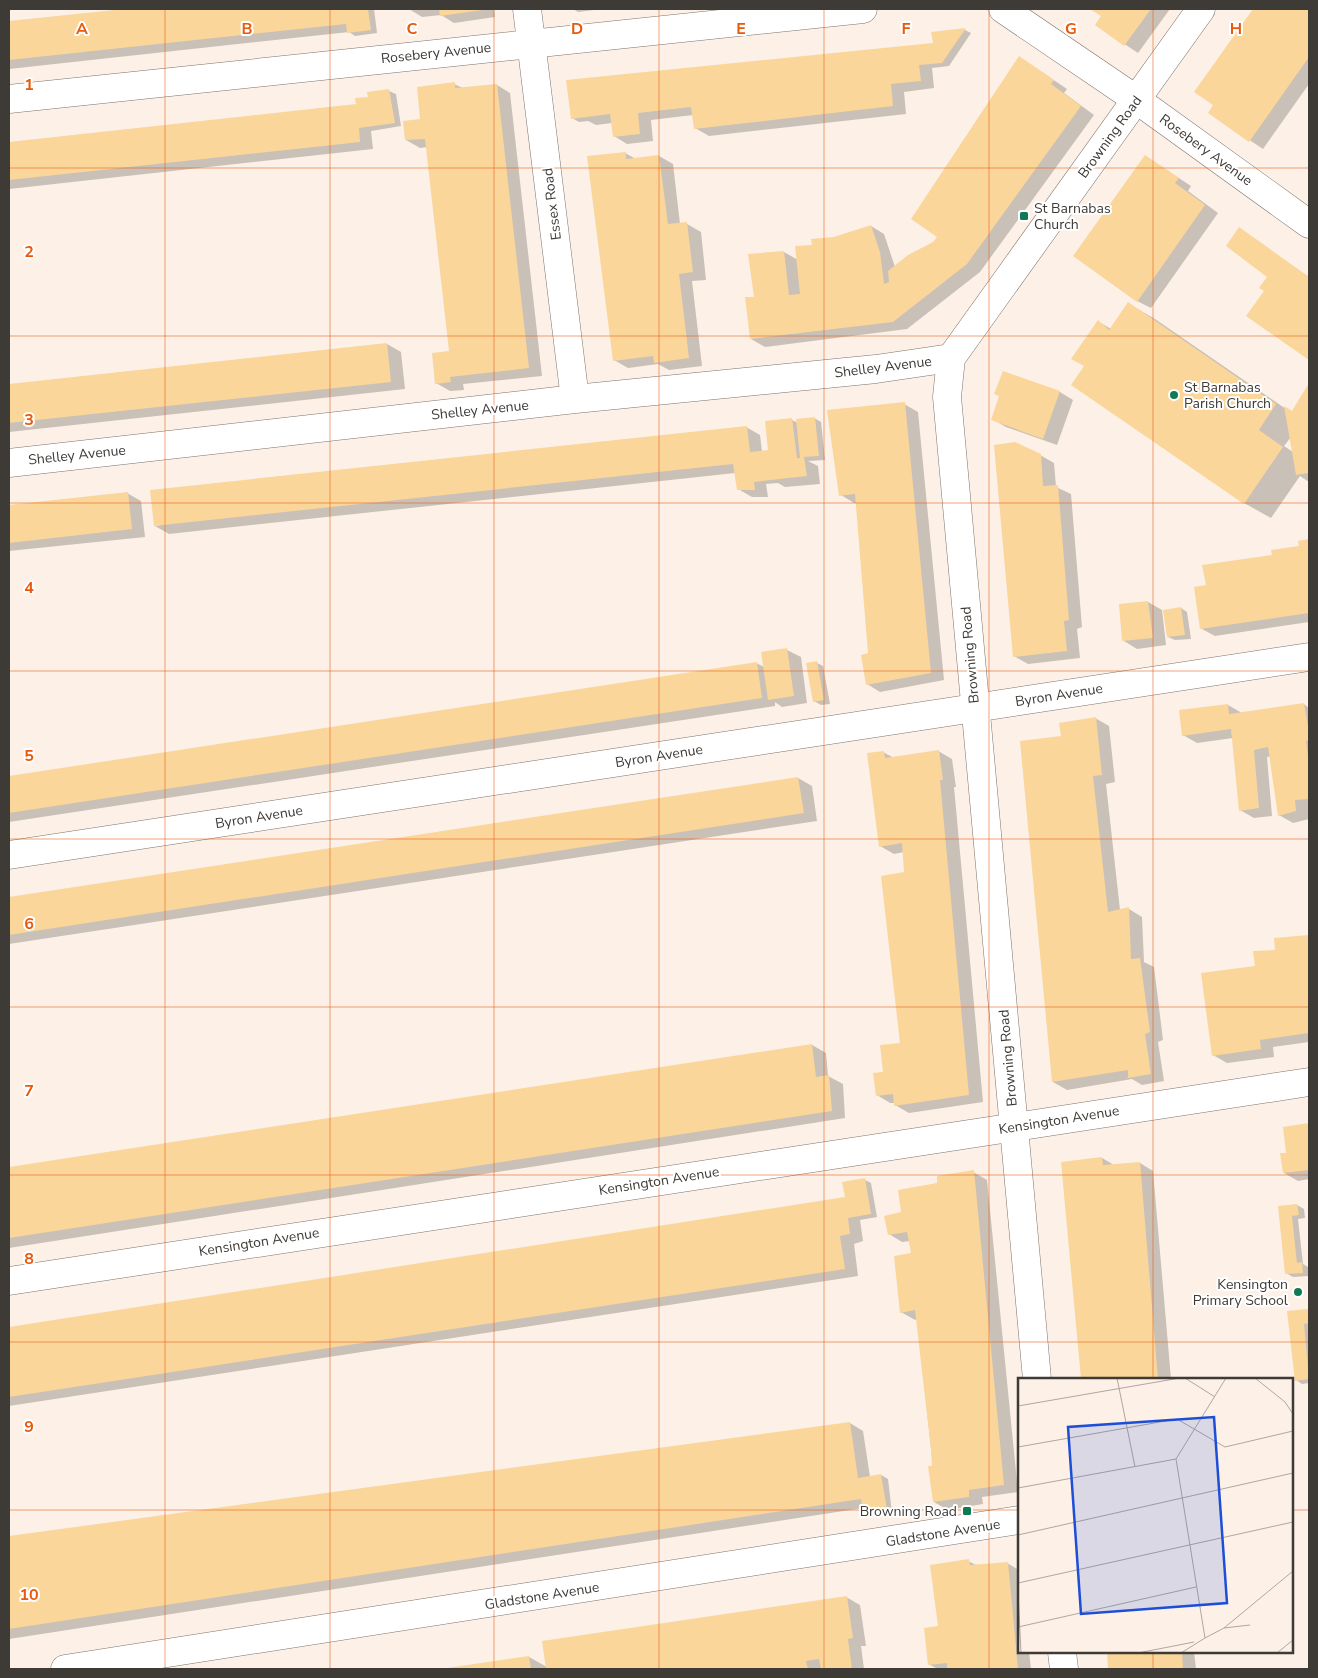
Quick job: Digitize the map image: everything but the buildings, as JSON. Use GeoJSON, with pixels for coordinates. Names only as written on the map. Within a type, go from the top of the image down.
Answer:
{"type":"FeatureCollection","features":[{"type":"Feature","properties":{"kind":"street","name":"Essex Road"},"geometry":{"type":"LineString","coordinates":[[527,9],[575,399]]}},
{"type":"Feature","properties":{"kind":"street","name":"Rosebery Avenue"},"geometry":{"type":"LineString","coordinates":[[9,99],[863,9]]}},
{"type":"Feature","properties":{"kind":"street","name":"Rosebery Avenue"},"geometry":{"type":"LineString","coordinates":[[1003,9],[1137,100],[1309,224]]}},
{"type":"Feature","properties":{"kind":"street","name":"Browning Road"},"geometry":{"type":"LineString","coordinates":[[1037,1378],[946,397],[951,358],[1201,9]]}},
{"type":"Feature","properties":{"kind":"street","name":"Shelley Avenue"},"geometry":{"type":"LineString","coordinates":[[9,462],[575,399],[876,369],[951,358]]}},
{"type":"Feature","properties":{"kind":"street","name":"Byron Avenue"},"geometry":{"type":"LineString","coordinates":[[9,855],[1309,657]]}},
{"type":"Feature","properties":{"kind":"street","name":"Kensington Avenue"},"geometry":{"type":"LineString","coordinates":[[9,1281],[1309,1082]]}},
{"type":"Feature","properties":{"kind":"street","name":"Gladstone Avenue"},"geometry":{"type":"LineString","coordinates":[[65,1669],[1018,1520]]}},
{"type":"Feature","properties":{"kind":"street"},"geometry":{"type":"LineString","coordinates":[[1062,1653],[1064,1669]]}},
{"type":"Feature","properties":{"kind":"place","name":"St Barnabas Church"},"geometry":{"type":"Point","coordinates":[1024,216]}},
{"type":"Feature","properties":{"kind":"place","name":"St Barnabas Parish Church"},"geometry":{"type":"Point","coordinates":[1174,395]}},
{"type":"Feature","properties":{"kind":"place","name":"Kensington Primary School"},"geometry":{"type":"Point","coordinates":[1298,1292]}},
{"type":"Feature","properties":{"kind":"place","name":"Browning Road"},"geometry":{"type":"Point","coordinates":[967,1511]}}]}
